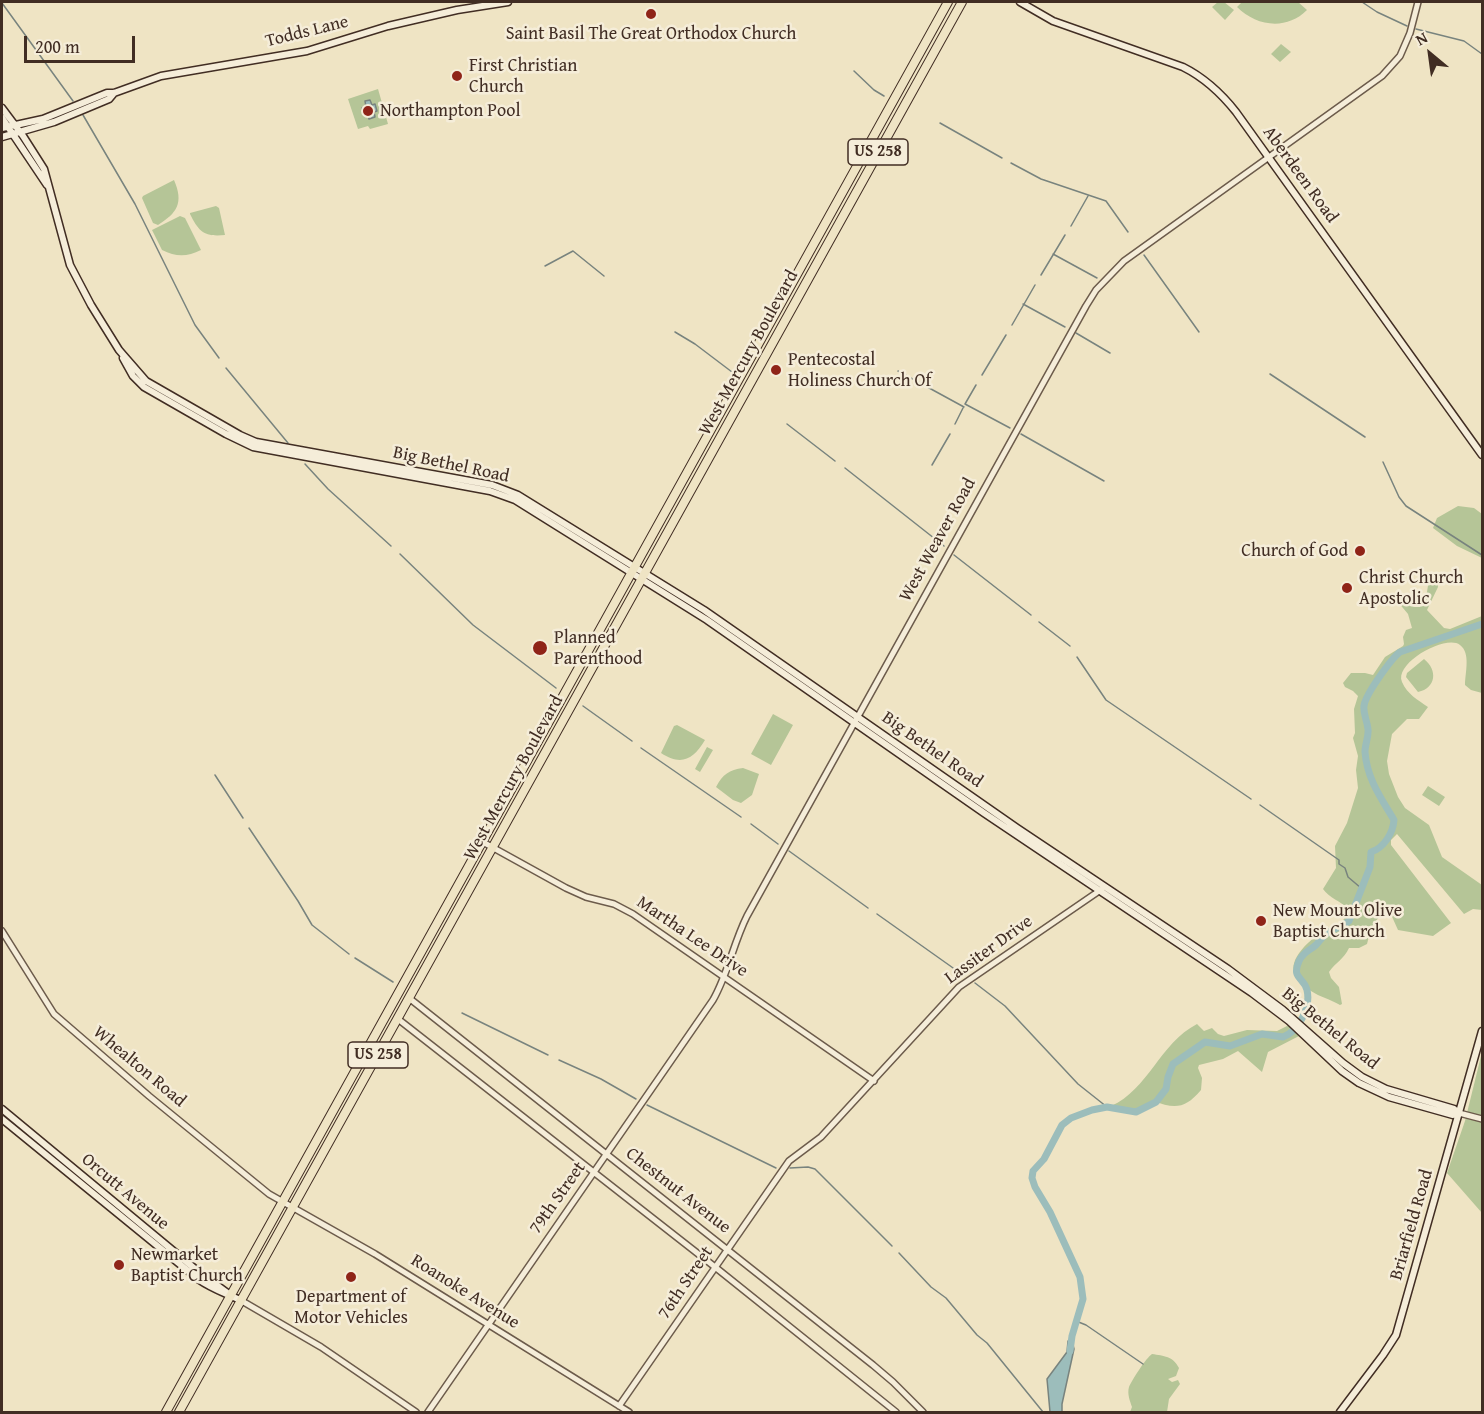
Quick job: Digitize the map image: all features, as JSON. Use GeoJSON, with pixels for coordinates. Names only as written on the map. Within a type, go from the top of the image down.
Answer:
{"type":"FeatureCollection","features":[{"type":"Feature","properties":{"kind":"highway","name":"West Mercury Boulevard"},"geometry":{"type":"LineString","coordinates":[[166,1413],[948,2]]}},
{"type":"Feature","properties":{"kind":"highway","name":"West Mercury Boulevard"},"geometry":{"type":"LineString","coordinates":[[179,1413],[962,2]]}},
{"type":"Feature","properties":{"kind":"highway"},"geometry":{"type":"LineString","coordinates":[[398,1018],[394,1012],[403,995],[404,982]]}},
{"type":"Feature","properties":{"kind":"highway"},"geometry":{"type":"LineString","coordinates":[[378,1053],[382,1036],[390,1023],[390,1020],[385,1017]]}},
{"type":"Feature","properties":{"kind":"main road","name":"Todds Lane"},"geometry":{"type":"LineString","coordinates":[[8,127],[51,116],[107,93],[114,93],[161,76],[313,50],[388,26],[457,10],[508,2]]}},
{"type":"Feature","properties":{"kind":"main road","name":"Aberdeen Road"},"geometry":{"type":"LineString","coordinates":[[1020,2],[1053,21],[1172,63],[1200,76],[1226,99],[1482,456]]}},
{"type":"Feature","properties":{"kind":"main road","name":"Todds Lane"},"geometry":{"type":"LineString","coordinates":[[2,137],[65,118],[109,99],[114,93]]}},
{"type":"Feature","properties":{"kind":"main road","name":"Big Bethel Road"},"geometry":{"type":"LineString","coordinates":[[2,108],[8,127]]}},
{"type":"Feature","properties":{"kind":"main road","name":"Big Bethel Road"},"geometry":{"type":"LineString","coordinates":[[2,118],[40,162],[46,174],[70,265],[81,288],[119,350],[146,381],[244,444],[503,494],[633,570]]}},
{"type":"Feature","properties":{"kind":"main road","name":"Big Bethel Road"},"geometry":{"type":"LineString","coordinates":[[233,435],[267,445],[499,487],[518,495],[580,534],[856,720],[992,819],[1102,889],[1291,1020],[1366,1080],[1386,1089],[1454,1109],[1459,1113]]}},
{"type":"Feature","properties":{"kind":"main road"},"geometry":{"type":"LineString","coordinates":[[573,519],[573,526],[580,534]]}},
{"type":"Feature","properties":{"kind":"main road","name":"Briarfield Road"},"geometry":{"type":"LineString","coordinates":[[1340,1413],[1396,1335],[1482,1031]]}},
{"type":"Feature","properties":{"kind":"main road","name":"Orcutt Avenue"},"geometry":{"type":"LineString","coordinates":[[2,1109],[177,1254],[230,1295],[242,1301]]}},
{"type":"Feature","properties":{"kind":"main road","name":"Orcutt Avenue"},"geometry":{"type":"LineString","coordinates":[[2,1119],[159,1248],[206,1284],[220,1293],[230,1295]]}},
{"type":"Feature","properties":{"kind":"main road"},"geometry":{"type":"LineString","coordinates":[[159,1248],[174,1255],[177,1254]]}},
{"type":"Feature","properties":{"kind":"street","name":"West Weaver Road"},"geometry":{"type":"LineString","coordinates":[[713,1000],[747,916],[1028,407],[1096,290],[1124,261],[1382,76],[1400,56],[1410,33],[1418,2]]}},
{"type":"Feature","properties":{"kind":"street","name":"Martha Lee Drive"},"geometry":{"type":"LineString","coordinates":[[482,841],[566,888],[624,909],[874,1081]]}},
{"type":"Feature","properties":{"kind":"street","name":"Lassiter Drive"},"geometry":{"type":"LineString","coordinates":[[854,1103],[959,987],[1102,889]]}},
{"type":"Feature","properties":{"kind":"street","name":"Whealton Road"},"geometry":{"type":"LineString","coordinates":[[2,931],[54,1014],[156,1102],[268,1194],[282,1202]]}},
{"type":"Feature","properties":{"kind":"street","name":"Chestnut Avenue"},"geometry":{"type":"LineString","coordinates":[[409,998],[887,1376],[923,1413]]}},
{"type":"Feature","properties":{"kind":"street","name":"79th Street"},"geometry":{"type":"LineString","coordinates":[[428,1413],[713,1000]]}},
{"type":"Feature","properties":{"kind":"street","name":"Chestnut Avenue"},"geometry":{"type":"LineString","coordinates":[[398,1018],[715,1267],[896,1413]]}},
{"type":"Feature","properties":{"kind":"street","name":"76th Street"},"geometry":{"type":"LineString","coordinates":[[619,1406],[786,1165],[817,1141],[854,1103]]}},
{"type":"Feature","properties":{"kind":"street"},"geometry":{"type":"LineString","coordinates":[[1459,1113],[1482,1119]]}},
{"type":"Feature","properties":{"kind":"street","name":"Roanoke Avenue"},"geometry":{"type":"LineString","coordinates":[[282,1202],[375,1254],[629,1413]]}},
{"type":"Feature","properties":{"kind":"street","name":"Orcutt Avenue"},"geometry":{"type":"LineString","coordinates":[[242,1301],[321,1347],[416,1413]]}},
{"type":"Feature","properties":{"kind":"green space"},"geometry":{"type":"Polygon","coordinates":[[[1218,2],[1224,2],[1234,10],[1225,20],[1212,7],[1218,2]]]}},
{"type":"Feature","properties":{"kind":"green space"},"geometry":{"type":"Polygon","coordinates":[[[1242,2],[1298,2],[1307,10],[1290,21],[1271,24],[1253,18],[1237,7],[1242,2]]]}},
{"type":"Feature","properties":{"kind":"green space"},"geometry":{"type":"Polygon","coordinates":[[[1281,44],[1291,52],[1280,62],[1271,54],[1281,44]]]}},
{"type":"Feature","properties":{"kind":"green space","name":"Northampton Pool"},"geometry":{"type":"Polygon","coordinates":[[[378,89],[388,124],[370,129],[368,126],[358,129],[348,99],[378,89]]]}},
{"type":"Feature","properties":{"kind":"green space"},"geometry":{"type":"Polygon","coordinates":[[[174,180],[178,195],[177,207],[165,221],[158,225],[153,223],[142,198],[174,180]]]}},
{"type":"Feature","properties":{"kind":"green space"},"geometry":{"type":"Polygon","coordinates":[[[216,206],[219,208],[225,235],[203,232],[190,214],[216,206]]]}},
{"type":"Feature","properties":{"kind":"green space"},"geometry":{"type":"Polygon","coordinates":[[[180,216],[185,218],[201,250],[182,255],[162,250],[152,230],[180,216]]]}},
{"type":"Feature","properties":{"kind":"green space"},"geometry":{"type":"Polygon","coordinates":[[[1458,506],[1474,508],[1482,514],[1482,558],[1457,546],[1433,528],[1437,518],[1458,506]]]}},
{"type":"Feature","properties":{"kind":"green space"},"geometry":{"type":"Polygon","coordinates":[[[1433,576],[1437,579],[1438,587],[1427,610],[1444,628],[1450,629],[1482,616],[1482,693],[1471,690],[1465,685],[1467,664],[1465,653],[1460,645],[1444,643],[1413,659],[1402,675],[1402,682],[1410,693],[1428,707],[1419,719],[1407,719],[1392,734],[1387,761],[1389,774],[1398,797],[1405,808],[1429,825],[1442,857],[1482,885],[1482,910],[1473,909],[1464,914],[1397,834],[1391,840],[1391,845],[1451,923],[1433,936],[1398,930],[1389,910],[1384,910],[1371,928],[1367,944],[1359,948],[1349,948],[1329,972],[1339,987],[1342,1004],[1340,1005],[1303,986],[1294,974],[1293,968],[1297,956],[1308,943],[1320,932],[1343,921],[1348,909],[1323,889],[1336,868],[1335,846],[1347,823],[1358,788],[1356,770],[1358,756],[1353,738],[1355,733],[1354,709],[1358,696],[1343,683],[1351,673],[1373,675],[1385,657],[1403,646],[1406,630],[1412,628],[1408,614],[1398,602],[1401,598],[1414,607],[1420,607],[1427,592],[1429,579],[1433,576]]]}},
{"type":"Feature","properties":{"kind":"green space"},"geometry":{"type":"Polygon","coordinates":[[[1424,659],[1432,668],[1433,678],[1428,687],[1418,692],[1406,677],[1407,673],[1424,659]]]}},
{"type":"Feature","properties":{"kind":"green space"},"geometry":{"type":"Polygon","coordinates":[[[773,714],[793,725],[771,765],[751,754],[773,714]]]}},
{"type":"Feature","properties":{"kind":"green space"},"geometry":{"type":"Polygon","coordinates":[[[677,725],[705,740],[696,752],[681,760],[661,753],[674,726],[677,725]]]}},
{"type":"Feature","properties":{"kind":"green space"},"geometry":{"type":"Polygon","coordinates":[[[707,747],[713,750],[700,772],[695,769],[707,747]]]}},
{"type":"Feature","properties":{"kind":"green space"},"geometry":{"type":"Polygon","coordinates":[[[743,768],[759,774],[752,795],[741,803],[716,787],[727,773],[743,768]]]}},
{"type":"Feature","properties":{"kind":"green space"},"geometry":{"type":"Polygon","coordinates":[[[1428,786],[1445,797],[1439,806],[1422,795],[1428,786]]]}},
{"type":"Feature","properties":{"kind":"green space"},"geometry":{"type":"Polygon","coordinates":[[[1197,1024],[1204,1031],[1212,1028],[1224,1036],[1247,1030],[1277,1031],[1289,1025],[1299,1036],[1268,1052],[1262,1072],[1238,1051],[1223,1059],[1199,1065],[1202,1078],[1201,1090],[1185,1104],[1174,1106],[1153,1101],[1135,1110],[1111,1106],[1124,1099],[1135,1089],[1173,1043],[1197,1024]]]}},
{"type":"Feature","properties":{"kind":"green space"},"geometry":{"type":"Polygon","coordinates":[[[1482,1052],[1482,1213],[1447,1173],[1465,1121],[1482,1052]]]}},
{"type":"Feature","properties":{"kind":"green space"},"geometry":{"type":"Polygon","coordinates":[[[1152,1354],[1168,1357],[1174,1361],[1179,1368],[1176,1376],[1168,1379],[1172,1382],[1178,1380],[1180,1384],[1169,1399],[1167,1412],[1130,1412],[1132,1407],[1129,1387],[1139,1369],[1152,1354]]]}},
{"type":"Feature","properties":{"kind":"water"},"geometry":{"type":"Polygon","coordinates":[[[370,100],[372,105],[375,104],[377,111],[374,112],[375,117],[369,119],[368,114],[364,115],[362,108],[366,107],[365,101],[370,100]]]}},
{"type":"Feature","properties":{"kind":"water"},"geometry":{"type":"Polygon","coordinates":[[[1068,1341],[1074,1349],[1062,1412],[1050,1412],[1047,1379],[1067,1352],[1068,1341]]]}},
{"type":"Feature","properties":{"kind":"waterway"},"geometry":{"type":"LineString","coordinates":[[1362,2],[1407,26]]}},
{"type":"Feature","properties":{"kind":"waterway"},"geometry":{"type":"LineString","coordinates":[[2,3],[73,101]]}},
{"type":"Feature","properties":{"kind":"waterway"},"geometry":{"type":"LineString","coordinates":[[1416,29],[1464,41],[1482,54]]}},
{"type":"Feature","properties":{"kind":"waterway"},"geometry":{"type":"LineString","coordinates":[[854,71],[884,96]]}},
{"type":"Feature","properties":{"kind":"waterway"},"geometry":{"type":"LineString","coordinates":[[83,115],[135,204],[195,325],[219,358]]}},
{"type":"Feature","properties":{"kind":"waterway"},"geometry":{"type":"LineString","coordinates":[[940,123],[1002,158]]}},
{"type":"Feature","properties":{"kind":"waterway"},"geometry":{"type":"LineString","coordinates":[[1011,163],[1041,179],[1106,201],[1128,232]]}},
{"type":"Feature","properties":{"kind":"waterway"},"geometry":{"type":"LineString","coordinates":[[1071,226],[1088,196]]}},
{"type":"Feature","properties":{"kind":"waterway"},"geometry":{"type":"LineString","coordinates":[[1041,275],[1065,235]]}},
{"type":"Feature","properties":{"kind":"waterway"},"geometry":{"type":"LineString","coordinates":[[545,266],[573,251],[604,276]]}},
{"type":"Feature","properties":{"kind":"waterway"},"geometry":{"type":"LineString","coordinates":[[1053,254],[1097,278]]}},
{"type":"Feature","properties":{"kind":"waterway"},"geometry":{"type":"LineString","coordinates":[[1144,255],[1199,332]]}},
{"type":"Feature","properties":{"kind":"waterway"},"geometry":{"type":"LineString","coordinates":[[1012,325],[1035,285]]}},
{"type":"Feature","properties":{"kind":"waterway"},"geometry":{"type":"LineString","coordinates":[[1023,304],[1065,327]]}},
{"type":"Feature","properties":{"kind":"waterway"},"geometry":{"type":"LineString","coordinates":[[675,332],[732,372]]}},
{"type":"Feature","properties":{"kind":"waterway"},"geometry":{"type":"LineString","coordinates":[[1076,333],[1110,353]]}},
{"type":"Feature","properties":{"kind":"waterway"},"geometry":{"type":"LineString","coordinates":[[982,375],[1006,335]]}},
{"type":"Feature","properties":{"kind":"waterway"},"geometry":{"type":"LineString","coordinates":[[226,368],[288,443]]}},
{"type":"Feature","properties":{"kind":"waterway"},"geometry":{"type":"LineString","coordinates":[[898,371],[964,407]]}},
{"type":"Feature","properties":{"kind":"waterway"},"geometry":{"type":"LineString","coordinates":[[1270,374],[1365,437]]}},
{"type":"Feature","properties":{"kind":"waterway"},"geometry":{"type":"LineString","coordinates":[[965,404],[976,385]]}},
{"type":"Feature","properties":{"kind":"waterway"},"geometry":{"type":"LineString","coordinates":[[965,404],[1010,428]]}},
{"type":"Feature","properties":{"kind":"waterway"},"geometry":{"type":"LineString","coordinates":[[955,424],[963,408]]}},
{"type":"Feature","properties":{"kind":"waterway"},"geometry":{"type":"LineString","coordinates":[[787,424],[835,461]]}},
{"type":"Feature","properties":{"kind":"waterway"},"geometry":{"type":"LineString","coordinates":[[932,465],[950,434]]}},
{"type":"Feature","properties":{"kind":"waterway"},"geometry":{"type":"LineString","coordinates":[[1021,434],[1104,481]]}},
{"type":"Feature","properties":{"kind":"waterway"},"geometry":{"type":"LineString","coordinates":[[1383,462],[1399,497],[1406,506],[1482,555]]}},
{"type":"Feature","properties":{"kind":"waterway"},"geometry":{"type":"LineString","coordinates":[[305,464],[328,489],[391,546]]}},
{"type":"Feature","properties":{"kind":"waterway"},"geometry":{"type":"LineString","coordinates":[[845,468],[944,546]]}},
{"type":"Feature","properties":{"kind":"waterway"},"geometry":{"type":"LineString","coordinates":[[400,554],[473,625],[556,688]]}},
{"type":"Feature","properties":{"kind":"waterway"},"geometry":{"type":"LineString","coordinates":[[954,555],[1031,615]]}},
{"type":"Feature","properties":{"kind":"waterway"},"geometry":{"type":"LineString","coordinates":[[1039,622],[1070,646]]}},
{"type":"Feature","properties":{"kind":"waterway"},"geometry":{"type":"LineString","coordinates":[[1070,1351],[1083,1299],[1080,1277],[1050,1212],[1035,1187],[1032,1178],[1033,1171],[1044,1159],[1062,1125],[1071,1118],[1107,1107],[1136,1112],[1156,1102],[1166,1089],[1173,1064],[1205,1042],[1230,1046],[1262,1034],[1283,1037],[1299,1024],[1308,997],[1307,990],[1297,975],[1299,961],[1325,935],[1349,921],[1370,867],[1371,852],[1384,844],[1393,825],[1394,820],[1375,788],[1366,762],[1368,726],[1364,712],[1365,701],[1379,678],[1400,652],[1482,624]]}},
{"type":"Feature","properties":{"kind":"waterway"},"geometry":{"type":"LineString","coordinates":[[1077,657],[1106,700],[1251,799]]}},
{"type":"Feature","properties":{"kind":"waterway"},"geometry":{"type":"LineString","coordinates":[[583,706],[632,741]]}},
{"type":"Feature","properties":{"kind":"waterway"},"geometry":{"type":"LineString","coordinates":[[641,748],[741,817]]}},
{"type":"Feature","properties":{"kind":"waterway"},"geometry":{"type":"LineString","coordinates":[[215,775],[243,818]]}},
{"type":"Feature","properties":{"kind":"waterway"},"geometry":{"type":"LineString","coordinates":[[1260,805],[1339,860],[1339,864],[1345,868],[1348,877],[1361,888]]}},
{"type":"Feature","properties":{"kind":"waterway"},"geometry":{"type":"LineString","coordinates":[[751,824],[778,844]]}},
{"type":"Feature","properties":{"kind":"waterway"},"geometry":{"type":"LineString","coordinates":[[249,828],[312,925],[349,954]]}},
{"type":"Feature","properties":{"kind":"waterway"},"geometry":{"type":"LineString","coordinates":[[789,851],[868,908]]}},
{"type":"Feature","properties":{"kind":"waterway"},"geometry":{"type":"LineString","coordinates":[[877,914],[963,975]]}},
{"type":"Feature","properties":{"kind":"waterway"},"geometry":{"type":"LineString","coordinates":[[355,958],[393,982]]}},
{"type":"Feature","properties":{"kind":"waterway"},"geometry":{"type":"LineString","coordinates":[[975,983],[1005,1006],[1078,1084],[1107,1107]]}},
{"type":"Feature","properties":{"kind":"waterway"},"geometry":{"type":"LineString","coordinates":[[462,1013],[548,1055]]}},
{"type":"Feature","properties":{"kind":"waterway"},"geometry":{"type":"LineString","coordinates":[[559,1060],[601,1079],[636,1099]]}},
{"type":"Feature","properties":{"kind":"waterway"},"geometry":{"type":"LineString","coordinates":[[647,1105],[776,1168]]}},
{"type":"Feature","properties":{"kind":"waterway"},"geometry":{"type":"LineString","coordinates":[[790,1168],[815,1169],[892,1246]]}},
{"type":"Feature","properties":{"kind":"waterway"},"geometry":{"type":"LineString","coordinates":[[899,1253],[931,1287],[946,1298],[977,1335],[987,1343],[1043,1412]]}},
{"type":"Feature","properties":{"kind":"waterway"},"geometry":{"type":"LineString","coordinates":[[1076,1321],[1086,1325],[1143,1364]]}},
{"type":"Feature","properties":{"kind":"place","name":"Saint Basil The Great Orthodox Church"},"geometry":{"type":"Point","coordinates":[651,14]}},
{"type":"Feature","properties":{"kind":"place","name":"First Christian Church"},"geometry":{"type":"Point","coordinates":[457,76]}},
{"type":"Feature","properties":{"kind":"place","name":"Northampton Pool"},"geometry":{"type":"Point","coordinates":[368,111]}},
{"type":"Feature","properties":{"kind":"place","name":"Pentecostal Holiness Church Of"},"geometry":{"type":"Point","coordinates":[776,370]}},
{"type":"Feature","properties":{"kind":"place","name":"Church of God"},"geometry":{"type":"Point","coordinates":[1360,551]}},
{"type":"Feature","properties":{"kind":"place","name":"Christ Church Apostolic"},"geometry":{"type":"Point","coordinates":[1347,588]}},
{"type":"Feature","properties":{"kind":"place","name":"Planned Parenthood"},"geometry":{"type":"Point","coordinates":[540,648]}},
{"type":"Feature","properties":{"kind":"place","name":"New Mount Olive Baptist Church"},"geometry":{"type":"Point","coordinates":[1261,921]}},
{"type":"Feature","properties":{"kind":"place","name":"Newmarket Baptist Church"},"geometry":{"type":"Point","coordinates":[119,1265]}},
{"type":"Feature","properties":{"kind":"place","name":"Department of Motor Vehicles"},"geometry":{"type":"Point","coordinates":[351,1277]}}]}
